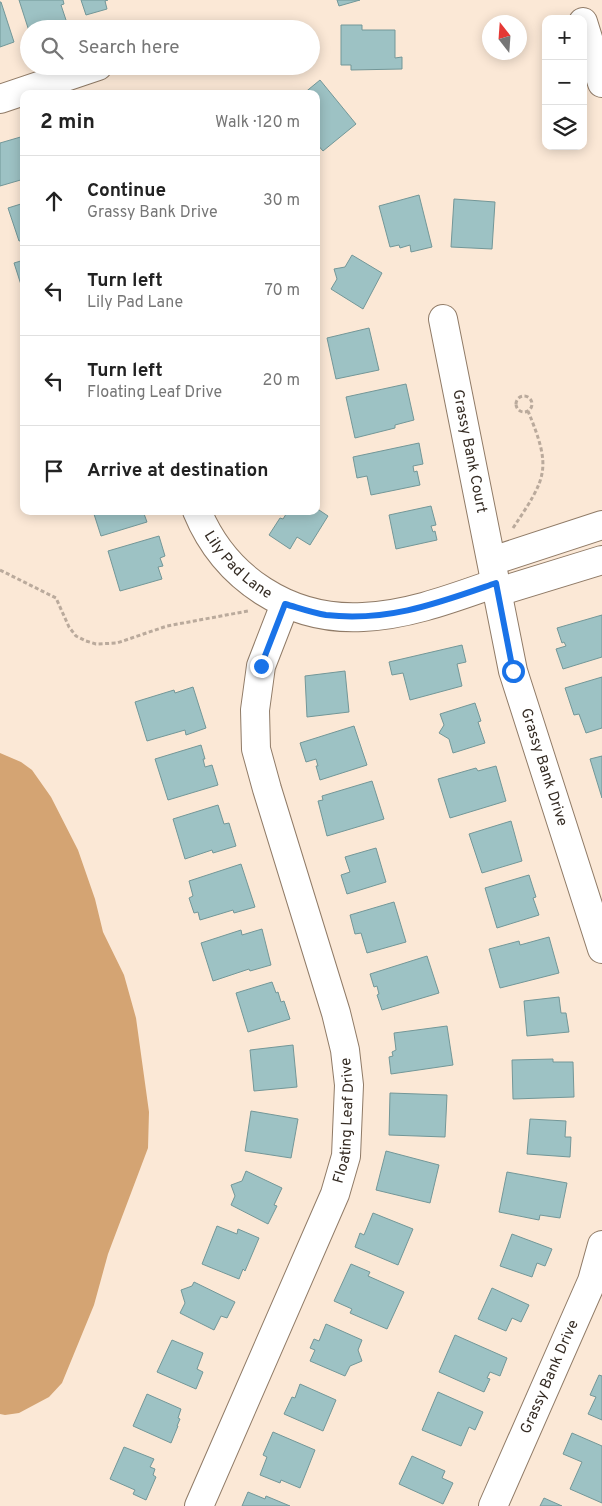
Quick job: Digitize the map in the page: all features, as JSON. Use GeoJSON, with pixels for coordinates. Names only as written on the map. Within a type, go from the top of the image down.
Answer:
{"type":"FeatureCollection","features":[{"type":"Feature","properties":{"kind":"street"},"geometry":{"type":"LineString","coordinates":[[576,0],[581,15]]}},
{"type":"Feature","properties":{"kind":"street"},"geometry":{"type":"LineString","coordinates":[[587,35],[602,83]]}},
{"type":"Feature","properties":{"kind":"street"},"geometry":{"type":"LineString","coordinates":[[44,90],[64,86],[83,75]]}},
{"type":"Feature","properties":{"kind":"street"},"geometry":{"type":"LineString","coordinates":[[0,99],[20,95]]}},
{"type":"Feature","properties":{"kind":"street","name":"Grassy Bank Court"},"geometry":{"type":"LineString","coordinates":[[443,319],[495,579]]}},
{"type":"Feature","properties":{"kind":"street","name":"Lily Pad Lane"},"geometry":{"type":"LineString","coordinates":[[199,515],[213,542],[232,567],[261,590],[285,604],[324,615],[363,618],[434,605],[495,579],[602,525]]}},
{"type":"Feature","properties":{"kind":"street","name":"Lily Pad Lane"},"geometry":{"type":"LineString","coordinates":[[495,579],[602,560]]}},
{"type":"Feature","properties":{"kind":"street","name":"Grassy Bank Drive"},"geometry":{"type":"LineString","coordinates":[[495,579],[513,671],[602,949]]}},
{"type":"Feature","properties":{"kind":"street","name":"Floating Leaf Drive"},"geometry":{"type":"LineString","coordinates":[[199,1506],[335,1194],[346,1156],[349,1085],[345,1050],[336,1013],[256,749],[255,710],[261,666],[285,604]]}},
{"type":"Feature","properties":{"kind":"street","name":"Grassy Bank Drive"},"geometry":{"type":"LineString","coordinates":[[493,1506],[592,1281],[602,1245]]}},
{"type":"Feature","properties":{"kind":"path"},"geometry":{"type":"LineString","coordinates":[[526,396],[531,400],[532,408],[528,411],[520,411],[517,408],[516,403],[521,397],[526,396]]}},
{"type":"Feature","properties":{"kind":"path"},"geometry":{"type":"LineString","coordinates":[[512,530],[536,492],[543,469],[544,459],[540,440],[528,411]]}},
{"type":"Feature","properties":{"kind":"path"},"geometry":{"type":"LineString","coordinates":[[0,570],[56,598],[69,627],[76,636],[86,642],[96,644],[117,643],[167,626],[249,611]]}},
{"type":"Feature","properties":{"kind":"shaded area"},"geometry":{"type":"Polygon","coordinates":[[[0,753],[21,762],[32,770],[51,797],[78,850],[95,899],[103,932],[124,975],[136,1018],[149,1112],[148,1148],[108,1254],[94,1305],[62,1383],[49,1397],[19,1413],[5,1415],[0,1414],[0,753]]]}},
{"type":"Feature","properties":{"kind":"building"},"geometry":{"type":"Polygon","coordinates":[[[19,0],[63,0],[64,4],[61,5],[66,20],[25,20],[19,0]]]}},
{"type":"Feature","properties":{"kind":"building"},"geometry":{"type":"Polygon","coordinates":[[[81,0],[108,0],[105,1],[107,9],[86,15],[81,0]]]}},
{"type":"Feature","properties":{"kind":"building"},"geometry":{"type":"Polygon","coordinates":[[[337,0],[360,0],[339,6],[337,0]]]}},
{"type":"Feature","properties":{"kind":"building"},"geometry":{"type":"Polygon","coordinates":[[[0,2],[14,42],[0,47],[0,2]]]}},
{"type":"Feature","properties":{"kind":"building"},"geometry":{"type":"Polygon","coordinates":[[[341,25],[362,25],[362,30],[395,30],[395,58],[402,57],[402,69],[351,70],[351,65],[341,65],[341,25]]]}},
{"type":"Feature","properties":{"kind":"building"},"geometry":{"type":"Polygon","coordinates":[[[320,80],[356,124],[323,151],[320,148],[320,90],[308,90],[320,80]]]}},
{"type":"Feature","properties":{"kind":"building"},"geometry":{"type":"Polygon","coordinates":[[[20,137],[20,180],[0,186],[0,143],[20,137]]]}},
{"type":"Feature","properties":{"kind":"building"},"geometry":{"type":"Polygon","coordinates":[[[419,195],[432,247],[411,252],[410,245],[400,248],[399,245],[390,247],[379,206],[419,195]]]}},
{"type":"Feature","properties":{"kind":"building"},"geometry":{"type":"Polygon","coordinates":[[[454,199],[495,202],[492,249],[451,247],[454,199]]]}},
{"type":"Feature","properties":{"kind":"building"},"geometry":{"type":"Polygon","coordinates":[[[20,204],[20,241],[19,241],[8,208],[20,204]]]}},
{"type":"Feature","properties":{"kind":"building"},"geometry":{"type":"Polygon","coordinates":[[[352,255],[382,273],[363,309],[331,289],[337,279],[334,269],[345,267],[352,255]]]}},
{"type":"Feature","properties":{"kind":"building"},"geometry":{"type":"Polygon","coordinates":[[[20,261],[20,282],[14,263],[20,261]]]}},
{"type":"Feature","properties":{"kind":"building"},"geometry":{"type":"Polygon","coordinates":[[[369,328],[379,370],[336,379],[327,338],[369,328]]]}},
{"type":"Feature","properties":{"kind":"building"},"geometry":{"type":"Polygon","coordinates":[[[406,384],[414,420],[395,425],[395,428],[355,438],[346,397],[406,384]]]}},
{"type":"Feature","properties":{"kind":"building"},"geometry":{"type":"Polygon","coordinates":[[[419,443],[423,464],[413,466],[414,472],[417,471],[420,485],[371,495],[367,476],[357,478],[353,457],[419,443]]]}},
{"type":"Feature","properties":{"kind":"building"},"geometry":{"type":"Polygon","coordinates":[[[431,506],[436,525],[431,526],[433,532],[435,531],[437,540],[396,549],[389,515],[431,506]]]}},
{"type":"Feature","properties":{"kind":"building"},"geometry":{"type":"Polygon","coordinates":[[[320,511],[328,516],[310,545],[297,537],[290,549],[269,535],[280,518],[283,519],[286,515],[320,515],[320,511]]]}},
{"type":"Feature","properties":{"kind":"building"},"geometry":{"type":"Polygon","coordinates":[[[94,515],[144,515],[147,522],[101,536],[94,515]]]}},
{"type":"Feature","properties":{"kind":"building"},"geometry":{"type":"Polygon","coordinates":[[[159,536],[165,556],[160,558],[163,566],[158,567],[162,579],[120,591],[108,551],[159,536]]]}},
{"type":"Feature","properties":{"kind":"building"},"geometry":{"type":"Polygon","coordinates":[[[602,615],[602,657],[563,669],[556,649],[566,646],[564,642],[562,643],[557,628],[602,615]]]}},
{"type":"Feature","properties":{"kind":"building"},"geometry":{"type":"Polygon","coordinates":[[[462,645],[466,662],[457,664],[462,686],[410,700],[403,673],[392,675],[389,662],[462,645]]]}},
{"type":"Feature","properties":{"kind":"building"},"geometry":{"type":"Polygon","coordinates":[[[345,671],[349,712],[307,717],[305,676],[345,671]]]}},
{"type":"Feature","properties":{"kind":"building"},"geometry":{"type":"Polygon","coordinates":[[[602,677],[602,728],[586,733],[579,714],[574,715],[565,688],[602,677]]]}},
{"type":"Feature","properties":{"kind":"building"},"geometry":{"type":"Polygon","coordinates":[[[193,687],[206,728],[186,735],[185,730],[147,741],[135,702],[174,690],[175,693],[193,687]]]}},
{"type":"Feature","properties":{"kind":"building"},"geometry":{"type":"Polygon","coordinates":[[[475,703],[481,721],[478,722],[485,743],[453,753],[449,739],[439,733],[444,725],[440,714],[475,703]]]}},
{"type":"Feature","properties":{"kind":"building"},"geometry":{"type":"Polygon","coordinates":[[[354,726],[367,765],[320,780],[316,759],[306,762],[300,743],[354,726]]]}},
{"type":"Feature","properties":{"kind":"building"},"geometry":{"type":"Polygon","coordinates":[[[201,745],[205,767],[212,765],[218,785],[168,800],[155,759],[201,745]]]}},
{"type":"Feature","properties":{"kind":"building"},"geometry":{"type":"Polygon","coordinates":[[[602,756],[602,798],[590,759],[602,756]]]}},
{"type":"Feature","properties":{"kind":"building"},"geometry":{"type":"Polygon","coordinates":[[[496,766],[506,801],[450,818],[438,779],[476,768],[478,771],[496,766]]]}},
{"type":"Feature","properties":{"kind":"building"},"geometry":{"type":"Polygon","coordinates":[[[372,781],[384,819],[327,836],[318,801],[323,800],[322,796],[372,781]]]}},
{"type":"Feature","properties":{"kind":"building"},"geometry":{"type":"Polygon","coordinates":[[[218,805],[224,824],[229,823],[236,846],[213,853],[212,850],[185,859],[173,819],[218,805]]]}},
{"type":"Feature","properties":{"kind":"building"},"geometry":{"type":"Polygon","coordinates":[[[511,821],[522,861],[482,873],[469,834],[511,821]]]}},
{"type":"Feature","properties":{"kind":"building"},"geometry":{"type":"Polygon","coordinates":[[[376,848],[386,882],[347,894],[341,875],[350,872],[345,857],[376,848]]]}},
{"type":"Feature","properties":{"kind":"building"},"geometry":{"type":"Polygon","coordinates":[[[241,864],[255,907],[234,913],[233,910],[200,920],[198,912],[194,913],[189,898],[193,896],[189,881],[241,864]]]}},
{"type":"Feature","properties":{"kind":"building"},"geometry":{"type":"Polygon","coordinates":[[[529,875],[536,897],[533,898],[539,915],[497,928],[485,888],[529,875]]]}},
{"type":"Feature","properties":{"kind":"building"},"geometry":{"type":"Polygon","coordinates":[[[394,902],[406,942],[367,953],[361,933],[355,934],[350,915],[394,902]]]}},
{"type":"Feature","properties":{"kind":"building"},"geometry":{"type":"Polygon","coordinates":[[[262,929],[271,965],[250,971],[249,969],[213,981],[201,943],[241,930],[242,935],[262,929]]]}},
{"type":"Feature","properties":{"kind":"building"},"geometry":{"type":"Polygon","coordinates":[[[549,937],[559,973],[500,988],[489,949],[519,941],[520,945],[549,937]]]}},
{"type":"Feature","properties":{"kind":"building"},"geometry":{"type":"Polygon","coordinates":[[[427,956],[439,993],[382,1010],[377,995],[379,994],[377,986],[374,987],[370,974],[427,956]]]}},
{"type":"Feature","properties":{"kind":"building"},"geometry":{"type":"Polygon","coordinates":[[[272,982],[281,1002],[284,1001],[290,1019],[248,1032],[236,993],[272,982]]]}},
{"type":"Feature","properties":{"kind":"building"},"geometry":{"type":"Polygon","coordinates":[[[559,997],[561,1013],[566,1013],[569,1032],[527,1036],[524,1001],[559,997]]]}},
{"type":"Feature","properties":{"kind":"building"},"geometry":{"type":"Polygon","coordinates":[[[447,1026],[453,1065],[391,1074],[389,1057],[393,1056],[392,1052],[396,1050],[394,1033],[447,1026]]]}},
{"type":"Feature","properties":{"kind":"building"},"geometry":{"type":"Polygon","coordinates":[[[293,1045],[297,1087],[254,1091],[250,1050],[293,1045]]]}},
{"type":"Feature","properties":{"kind":"building"},"geometry":{"type":"Polygon","coordinates":[[[553,1059],[553,1062],[573,1062],[574,1097],[513,1099],[512,1060],[553,1059]]]}},
{"type":"Feature","properties":{"kind":"building"},"geometry":{"type":"Polygon","coordinates":[[[390,1093],[447,1095],[445,1137],[389,1135],[390,1093]]]}},
{"type":"Feature","properties":{"kind":"building"},"geometry":{"type":"Polygon","coordinates":[[[251,1111],[298,1119],[291,1158],[245,1151],[251,1111]]]}},
{"type":"Feature","properties":{"kind":"building"},"geometry":{"type":"Polygon","coordinates":[[[530,1119],[566,1121],[565,1137],[571,1137],[570,1157],[527,1154],[530,1119]]]}},
{"type":"Feature","properties":{"kind":"building"},"geometry":{"type":"Polygon","coordinates":[[[386,1151],[439,1165],[430,1203],[376,1190],[386,1151]]]}},
{"type":"Feature","properties":{"kind":"building"},"geometry":{"type":"Polygon","coordinates":[[[246,1171],[282,1188],[274,1205],[277,1206],[268,1224],[231,1205],[235,1196],[231,1185],[242,1181],[246,1171]]]}},
{"type":"Feature","properties":{"kind":"building"},"geometry":{"type":"Polygon","coordinates":[[[507,1172],[567,1183],[560,1218],[540,1215],[539,1220],[499,1212],[507,1172]]]}},
{"type":"Feature","properties":{"kind":"building"},"geometry":{"type":"Polygon","coordinates":[[[373,1213],[413,1229],[398,1265],[355,1247],[360,1233],[364,1235],[373,1213]]]}},
{"type":"Feature","properties":{"kind":"building"},"geometry":{"type":"Polygon","coordinates":[[[217,1226],[237,1234],[238,1229],[259,1238],[245,1271],[243,1269],[239,1279],[202,1264],[217,1226]]]}},
{"type":"Feature","properties":{"kind":"building"},"geometry":{"type":"Polygon","coordinates":[[[512,1234],[552,1249],[545,1266],[537,1263],[532,1277],[500,1266],[512,1234]]]}},
{"type":"Feature","properties":{"kind":"building"},"geometry":{"type":"Polygon","coordinates":[[[351,1264],[370,1272],[368,1276],[404,1292],[387,1329],[350,1313],[352,1309],[334,1301],[351,1264]]]}},
{"type":"Feature","properties":{"kind":"building"},"geometry":{"type":"Polygon","coordinates":[[[194,1282],[235,1302],[227,1318],[221,1316],[214,1330],[180,1313],[185,1303],[181,1290],[192,1286],[194,1282]]]}},
{"type":"Feature","properties":{"kind":"building"},"geometry":{"type":"Polygon","coordinates":[[[492,1288],[529,1305],[521,1322],[512,1318],[506,1331],[478,1319],[492,1288]]]}},
{"type":"Feature","properties":{"kind":"building"},"geometry":{"type":"Polygon","coordinates":[[[326,1324],[362,1340],[358,1350],[362,1361],[350,1366],[345,1376],[310,1361],[315,1350],[310,1348],[314,1339],[319,1341],[326,1324]]]}},
{"type":"Feature","properties":{"kind":"building"},"geometry":{"type":"Polygon","coordinates":[[[455,1335],[507,1358],[500,1376],[490,1372],[487,1378],[490,1379],[484,1392],[439,1372],[455,1335]]]}},
{"type":"Feature","properties":{"kind":"building"},"geometry":{"type":"Polygon","coordinates":[[[172,1340],[203,1353],[197,1369],[203,1372],[196,1389],[157,1372],[172,1340]]]}},
{"type":"Feature","properties":{"kind":"building"},"geometry":{"type":"Polygon","coordinates":[[[599,1375],[602,1376],[602,1420],[588,1414],[596,1397],[590,1395],[599,1375]]]}},
{"type":"Feature","properties":{"kind":"building"},"geometry":{"type":"Polygon","coordinates":[[[300,1384],[336,1400],[323,1431],[284,1414],[292,1397],[295,1398],[300,1384]]]}},
{"type":"Feature","properties":{"kind":"building"},"geometry":{"type":"Polygon","coordinates":[[[438,1392],[483,1412],[475,1430],[469,1427],[461,1446],[422,1430],[438,1392]]]}},
{"type":"Feature","properties":{"kind":"building"},"geometry":{"type":"Polygon","coordinates":[[[147,1394],[181,1409],[178,1426],[171,1443],[133,1426],[147,1394]]]}},
{"type":"Feature","properties":{"kind":"building"},"geometry":{"type":"Polygon","coordinates":[[[273,1432],[315,1450],[300,1488],[281,1480],[280,1483],[260,1475],[267,1457],[263,1455],[273,1432]]]}},
{"type":"Feature","properties":{"kind":"building"},"geometry":{"type":"Polygon","coordinates":[[[572,1433],[602,1446],[602,1503],[570,1489],[582,1462],[563,1454],[572,1433]]]}},
{"type":"Feature","properties":{"kind":"building"},"geometry":{"type":"Polygon","coordinates":[[[124,1447],[154,1459],[150,1467],[155,1469],[153,1475],[156,1477],[146,1500],[133,1494],[135,1490],[110,1479],[124,1447]]]}},
{"type":"Feature","properties":{"kind":"building"},"geometry":{"type":"Polygon","coordinates":[[[412,1456],[445,1471],[442,1478],[453,1483],[443,1504],[399,1484],[412,1456]]]}},
{"type":"Feature","properties":{"kind":"building"},"geometry":{"type":"Polygon","coordinates":[[[248,1492],[265,1499],[266,1496],[290,1506],[242,1506],[248,1492]]]}},
{"type":"Feature","properties":{"kind":"building"},"geometry":{"type":"Polygon","coordinates":[[[544,1498],[562,1506],[540,1506],[544,1498]]]}},
{"type":"Feature","properties":{"kind":"route"},"geometry":{"type":"LineString","coordinates":[[261,666],[285,604],[324,615],[363,618],[434,605],[496,583],[513,671]]}}]}
